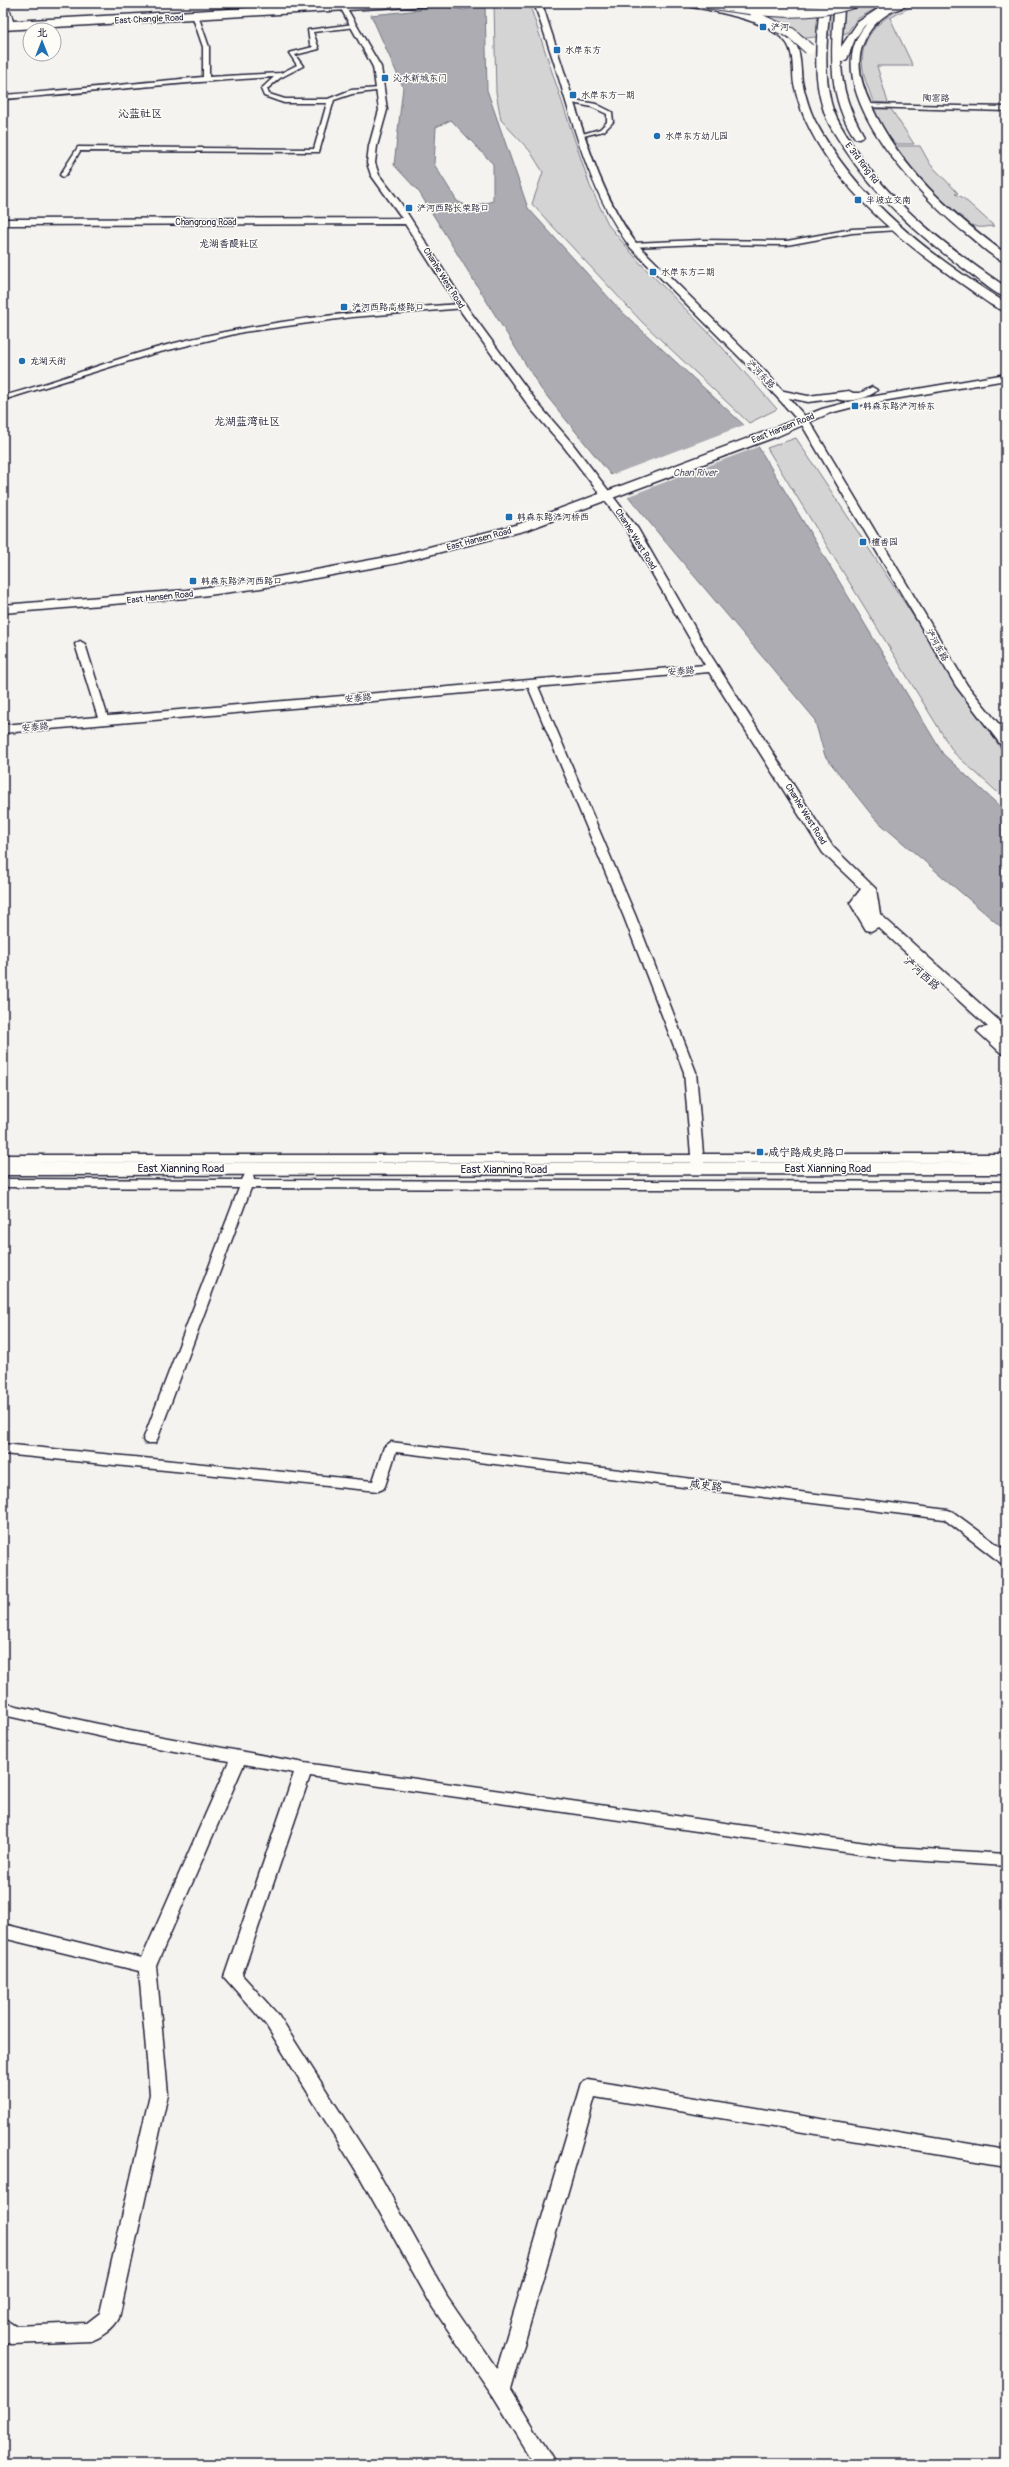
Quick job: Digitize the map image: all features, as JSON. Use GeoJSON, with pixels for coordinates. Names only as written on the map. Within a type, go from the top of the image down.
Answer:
{"type":"FeatureCollection","features":[{"type":"Feature","properties":{"kind":"highway"},"geometry":{"type":"LineString","coordinates":[[702,3],[736,11],[776,25],[801,38],[809,49],[818,94],[826,103]]}},
{"type":"Feature","properties":{"kind":"highway"},"geometry":{"type":"LineString","coordinates":[[707,3],[757,10],[792,12],[832,9],[854,3]]}},
{"type":"Feature","properties":{"kind":"highway"},"geometry":{"type":"LineString","coordinates":[[728,3],[767,6],[793,3]]}},
{"type":"Feature","properties":{"kind":"highway"},"geometry":{"type":"LineString","coordinates":[[818,3],[817,35],[822,40]]}},
{"type":"Feature","properties":{"kind":"highway","name":"E 3rd Ring Rd"},"geometry":{"type":"LineString","coordinates":[[825,3],[820,71],[826,103],[849,148],[868,174],[892,201],[932,238],[1006,293]]}},
{"type":"Feature","properties":{"kind":"highway","name":"E 3rd Ring Rd"},"geometry":{"type":"LineString","coordinates":[[840,3],[835,72],[847,115],[863,143]]}},
{"type":"Feature","properties":{"kind":"highway"},"geometry":{"type":"LineString","coordinates":[[835,72],[841,64],[847,41],[866,19],[874,3]]}},
{"type":"Feature","properties":{"kind":"highway"},"geometry":{"type":"LineString","coordinates":[[866,19],[894,3]]}},
{"type":"Feature","properties":{"kind":"main road","name":"East Changle Road"},"geometry":{"type":"LineString","coordinates":[[7,25],[277,11],[375,3]]}},
{"type":"Feature","properties":{"kind":"main road","name":"East Changle Road"},"geometry":{"type":"LineString","coordinates":[[7,25],[286,8],[416,3]]}},
{"type":"Feature","properties":{"kind":"main road"},"geometry":{"type":"LineString","coordinates":[[338,6],[447,3]]}},
{"type":"Feature","properties":{"kind":"main road"},"geometry":{"type":"LineString","coordinates":[[687,3],[735,14],[767,26],[788,38],[794,47],[797,74],[810,118],[827,151],[867,200],[896,229],[958,278],[1006,308]]}},
{"type":"Feature","properties":{"kind":"main road"},"geometry":{"type":"LineString","coordinates":[[905,3],[876,17],[858,45],[854,56],[856,74],[866,106],[883,139],[914,179],[979,240],[1006,259]]}},
{"type":"Feature","properties":{"kind":"main road"},"geometry":{"type":"LineString","coordinates":[[779,393],[808,399],[867,393],[1006,368]]}},
{"type":"Feature","properties":{"kind":"main road","name":"East Hansen Road"},"geometry":{"type":"LineString","coordinates":[[801,418],[904,392],[1006,372]]}},
{"type":"Feature","properties":{"kind":"main road","name":"East Hansen Road"},"geometry":{"type":"LineString","coordinates":[[3,609],[186,594],[328,573],[463,543],[523,527],[611,490],[867,393],[904,392],[1006,377]]}},
{"type":"Feature","properties":{"kind":"main road"},"geometry":{"type":"LineString","coordinates":[[801,418],[861,406],[1006,382]]}},
{"type":"Feature","properties":{"kind":"main road","name":"East Hansen Road"},"geometry":{"type":"LineString","coordinates":[[3,602],[163,589],[321,566],[400,550],[492,527],[611,490]]}},
{"type":"Feature","properties":{"kind":"main road","name":"East Xianning Road"},"geometry":{"type":"LineString","coordinates":[[3,1169],[698,1163],[1006,1168]]}},
{"type":"Feature","properties":{"kind":"main road","name":"East Xianning Road"},"geometry":{"type":"LineString","coordinates":[[3,1177],[248,1180],[1006,1177]]}},
{"type":"Feature","properties":{"kind":"street","name":"浐河东路"},"geometry":{"type":"LineString","coordinates":[[538,3],[581,136],[605,202],[617,226],[633,245],[779,393],[801,418],[962,686],[1006,742]]}},
{"type":"Feature","properties":{"kind":"street"},"geometry":{"type":"LineString","coordinates":[[735,14],[743,13],[761,3]]}},
{"type":"Feature","properties":{"kind":"street","name":"Chanhe West Road"},"geometry":{"type":"LineString","coordinates":[[338,6],[354,26],[375,60],[380,90],[382,116],[374,140],[371,167],[376,178],[408,221],[460,304],[535,407],[611,490],[713,668],[828,850],[869,889]]}},
{"type":"Feature","properties":{"kind":"street"},"geometry":{"type":"LineString","coordinates":[[8,10],[7,25],[196,18],[277,11]]}},
{"type":"Feature","properties":{"kind":"street"},"geometry":{"type":"LineString","coordinates":[[196,18],[206,47],[206,79]]}},
{"type":"Feature","properties":{"kind":"street"},"geometry":{"type":"LineString","coordinates":[[354,26],[310,31],[313,44],[318,48],[291,54],[300,66],[283,75],[264,89],[266,95],[284,101],[330,101],[336,97],[351,92],[380,90]]}},
{"type":"Feature","properties":{"kind":"street"},"geometry":{"type":"LineString","coordinates":[[3,97],[102,90],[129,85],[283,75]]}},
{"type":"Feature","properties":{"kind":"street"},"geometry":{"type":"LineString","coordinates":[[63,175],[78,149],[317,151],[330,101]]}},
{"type":"Feature","properties":{"kind":"street"},"geometry":{"type":"LineString","coordinates":[[569,101],[594,105],[610,113],[610,122],[602,130],[581,136]]}},
{"type":"Feature","properties":{"kind":"street","name":"陶窑路"},"geometry":{"type":"LineString","coordinates":[[866,106],[1006,108]]}},
{"type":"Feature","properties":{"kind":"street","name":"Changrong Road"},"geometry":{"type":"LineString","coordinates":[[3,222],[408,221]]}},
{"type":"Feature","properties":{"kind":"street"},"geometry":{"type":"LineString","coordinates":[[633,245],[700,242],[787,243],[852,231],[896,229]]}},
{"type":"Feature","properties":{"kind":"street"},"geometry":{"type":"LineString","coordinates":[[3,393],[144,348],[212,331],[330,312],[460,304]]}},
{"type":"Feature","properties":{"kind":"street"},"geometry":{"type":"LineString","coordinates":[[3,398],[150,352],[238,331],[346,314],[460,304]]}},
{"type":"Feature","properties":{"kind":"street"},"geometry":{"type":"LineString","coordinates":[[80,644],[104,721]]}},
{"type":"Feature","properties":{"kind":"street","name":"安泰路"},"geometry":{"type":"LineString","coordinates":[[3,730],[713,668]]}},
{"type":"Feature","properties":{"kind":"street"},"geometry":{"type":"LineString","coordinates":[[532,684],[680,1043],[690,1072],[698,1163]]}},
{"type":"Feature","properties":{"kind":"street"},"geometry":{"type":"LineString","coordinates":[[869,889],[873,915],[1006,1035]]}},
{"type":"Feature","properties":{"kind":"street","name":"浐河西路"},"geometry":{"type":"LineString","coordinates":[[869,889],[857,904],[872,928],[1006,1050]]}},
{"type":"Feature","properties":{"kind":"street"},"geometry":{"type":"LineString","coordinates":[[3,1159],[681,1160],[698,1163],[1006,1158]]}},
{"type":"Feature","properties":{"kind":"street"},"geometry":{"type":"LineString","coordinates":[[3,1183],[248,1180],[1006,1186]]}},
{"type":"Feature","properties":{"kind":"street"},"geometry":{"type":"LineString","coordinates":[[150,1440],[248,1180]]}},
{"type":"Feature","properties":{"kind":"street","name":"咸史路"},"geometry":{"type":"LineString","coordinates":[[3,1449],[378,1486],[391,1447],[948,1515],[1006,1559]]}},
{"type":"Feature","properties":{"kind":"street"},"geometry":{"type":"LineString","coordinates":[[3,1709],[130,1737],[304,1769],[894,1853],[1006,1860]]}},
{"type":"Feature","properties":{"kind":"street"},"geometry":{"type":"LineString","coordinates":[[3,2328],[11,2335],[91,2332],[109,2318],[158,2094],[147,1966],[239,1756]]}},
{"type":"Feature","properties":{"kind":"street"},"geometry":{"type":"LineString","coordinates":[[304,1769],[233,1976],[272,2020],[367,2171],[440,2302],[502,2391],[546,2464]]}},
{"type":"Feature","properties":{"kind":"street"},"geometry":{"type":"LineString","coordinates":[[3,1931],[147,1966]]}},
{"type":"Feature","properties":{"kind":"street"},"geometry":{"type":"LineString","coordinates":[[502,2391],[588,2088],[1006,2158]]}},
{"type":"Feature","properties":{"kind":"shaded area"},"geometry":{"type":"Polygon","coordinates":[[[494,3],[529,3],[590,186],[609,226],[640,263],[713,337],[777,409],[749,423],[642,322],[532,204],[543,172],[530,151],[501,120],[496,92],[494,3]]]}},
{"type":"Feature","properties":{"kind":"shaded area"},"geometry":{"type":"Polygon","coordinates":[[[713,3],[886,3],[857,19],[847,33],[807,38],[759,13],[713,3]]]}},
{"type":"Feature","properties":{"kind":"shaded area"},"geometry":{"type":"Polygon","coordinates":[[[912,3],[918,3],[890,18],[913,66],[877,66],[888,103],[873,102],[864,73],[862,57],[864,46],[869,36],[883,20],[912,3]]]}},
{"type":"Feature","properties":{"kind":"shaded area"},"geometry":{"type":"Polygon","coordinates":[[[877,109],[891,109],[914,144],[895,144],[885,132],[874,111],[877,109]]]}},
{"type":"Feature","properties":{"kind":"shaded area"},"geometry":{"type":"Polygon","coordinates":[[[895,146],[920,146],[930,164],[958,193],[955,194],[962,197],[994,226],[978,227],[968,224],[956,216],[932,194],[910,168],[895,146]]]}},
{"type":"Feature","properties":{"kind":"shaded area"},"geometry":{"type":"Polygon","coordinates":[[[796,438],[1001,749],[1006,754],[1006,800],[954,753],[767,448],[796,438]]]}},
{"type":"Feature","properties":{"kind":"water","name":"Chan River"},"geometry":{"type":"Polygon","coordinates":[[[464,3],[485,4],[487,90],[528,208],[620,310],[747,428],[943,754],[1006,812],[1006,931],[875,819],[825,756],[814,718],[663,539],[541,389],[419,192],[394,165],[403,87],[371,15],[421,10],[396,7],[435,5],[465,10],[477,6],[464,3]],[[451,120],[436,127],[434,164],[457,201],[469,207],[493,201],[493,164],[451,120]]]}},
{"type":"Feature","properties":{"kind":"pier"},"geometry":{"type":"Polygon","coordinates":[[[747,424],[760,446],[626,497],[609,476],[747,424]]]}},
{"type":"Feature","properties":{"kind":"place","name":"浐河"},"geometry":{"type":"Point","coordinates":[763,27]}},
{"type":"Feature","properties":{"kind":"place","name":"水岸东方"},"geometry":{"type":"Point","coordinates":[557,50]}},
{"type":"Feature","properties":{"kind":"place","name":"沁水新城东门"},"geometry":{"type":"Point","coordinates":[385,78]}},
{"type":"Feature","properties":{"kind":"place","name":"水岸东方一期"},"geometry":{"type":"Point","coordinates":[573,95]}},
{"type":"Feature","properties":{"kind":"place","name":"水岸东方幼儿园"},"geometry":{"type":"Point","coordinates":[657,136]}},
{"type":"Feature","properties":{"kind":"place","name":"半坡立交南"},"geometry":{"type":"Point","coordinates":[858,200]}},
{"type":"Feature","properties":{"kind":"place","name":"浐河西路长荣路口"},"geometry":{"type":"Point","coordinates":[409,208]}},
{"type":"Feature","properties":{"kind":"place","name":"水岸东方二期"},"geometry":{"type":"Point","coordinates":[653,272]}},
{"type":"Feature","properties":{"kind":"place","name":"浐河西路高楼路口"},"geometry":{"type":"Point","coordinates":[344,307]}},
{"type":"Feature","properties":{"kind":"place","name":"龙湖天街"},"geometry":{"type":"Point","coordinates":[22,361]}},
{"type":"Feature","properties":{"kind":"place","name":"韩森东路浐河桥东"},"geometry":{"type":"Point","coordinates":[855,406]}},
{"type":"Feature","properties":{"kind":"place","name":"韩森东路浐河桥西"},"geometry":{"type":"Point","coordinates":[509,517]}},
{"type":"Feature","properties":{"kind":"place","name":"檀香园"},"geometry":{"type":"Point","coordinates":[863,542]}},
{"type":"Feature","properties":{"kind":"place","name":"韩森东路浐河西路口"},"geometry":{"type":"Point","coordinates":[193,581]}},
{"type":"Feature","properties":{"kind":"place","name":"咸宁路咸史路口"},"geometry":{"type":"Point","coordinates":[760,1152]}},
{"type":"Feature","properties":{"kind":"district","name":"沁蓝社区"},"geometry":{"type":"Point","coordinates":[140,113]}},
{"type":"Feature","properties":{"kind":"district","name":"龙湖香醍社区"},"geometry":{"type":"Point","coordinates":[229,243]}},
{"type":"Feature","properties":{"kind":"district","name":"龙湖蓝湾社区"},"geometry":{"type":"Point","coordinates":[247,421]}}]}
